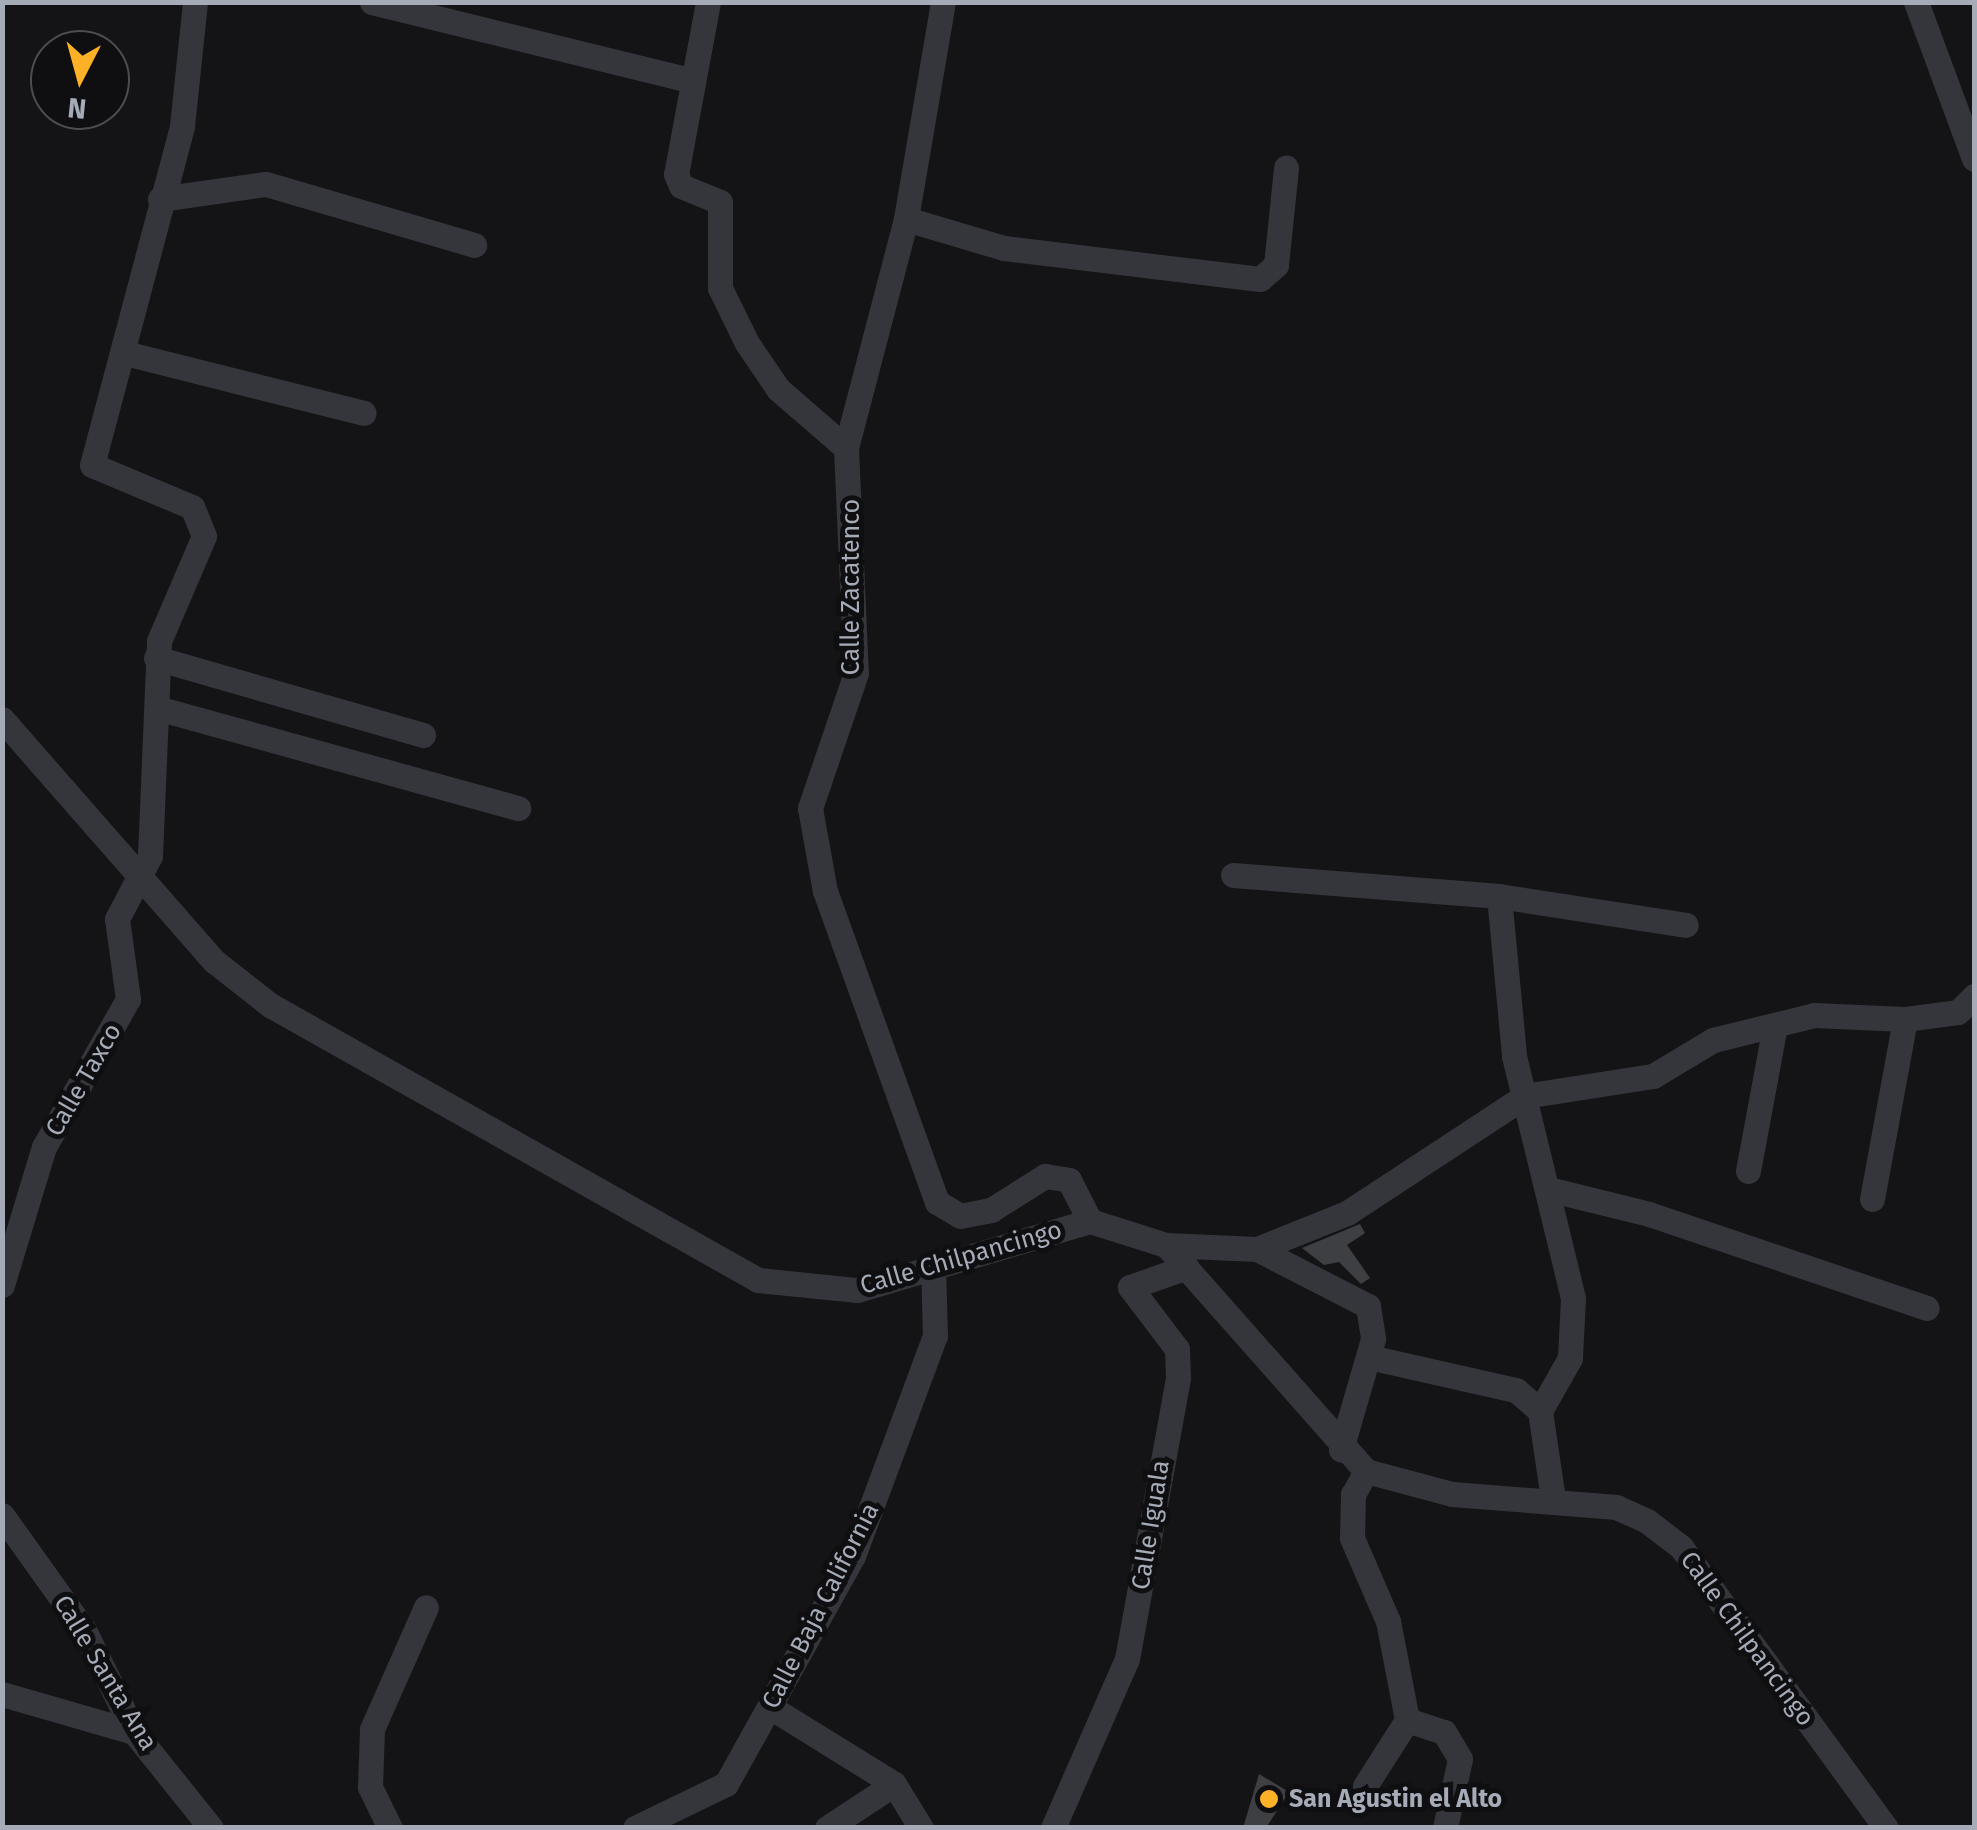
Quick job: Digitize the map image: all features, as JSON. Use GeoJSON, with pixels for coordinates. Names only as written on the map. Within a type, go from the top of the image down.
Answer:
{"type":"FeatureCollection","features":[{"type":"Feature","properties":{"kind":"street"},"geometry":{"type":"LineString","coordinates":[[194,2],[190,86],[92,465],[192,507],[204,520],[156,658],[423,735]]}},
{"type":"Feature","properties":{"kind":"street"},"geometry":{"type":"LineString","coordinates":[[372,2],[689,80]]}},
{"type":"Feature","properties":{"kind":"street"},"geometry":{"type":"LineString","coordinates":[[708,2],[689,80],[676,174],[681,186],[720,202],[720,288],[778,390],[846,448]]}},
{"type":"Feature","properties":{"kind":"street","name":"Calle Zacatenco"},"geometry":{"type":"LineString","coordinates":[[944,2],[906,219],[846,448],[856,673],[810,808],[825,891],[937,1202],[960,1216],[991,1210],[1045,1176],[1068,1180],[1090,1221]]}},
{"type":"Feature","properties":{"kind":"street"},"geometry":{"type":"LineString","coordinates":[[1916,2],[1974,159]]}},
{"type":"Feature","properties":{"kind":"street"},"geometry":{"type":"LineString","coordinates":[[906,219],[1004,248],[1260,278],[1276,265],[1286,168]]}},
{"type":"Feature","properties":{"kind":"street"},"geometry":{"type":"LineString","coordinates":[[160,199],[232,183],[290,187],[474,245]]}},
{"type":"Feature","properties":{"kind":"street"},"geometry":{"type":"LineString","coordinates":[[124,353],[364,413]]}},
{"type":"Feature","properties":{"kind":"street","name":"Calle Taxco"},"geometry":{"type":"LineString","coordinates":[[2,1285],[44,1147],[128,999],[118,919],[154,828],[156,658]]}},
{"type":"Feature","properties":{"kind":"street"},"geometry":{"type":"LineString","coordinates":[[157,708],[518,808]]}},
{"type":"Feature","properties":{"kind":"street","name":"Calle Chilpancingo"},"geometry":{"type":"LineString","coordinates":[[2,719],[214,960],[300,1026],[758,1280],[844,1292],[1090,1221],[1166,1246],[1340,1449],[1366,1471],[1452,1494],[1616,1506],[1681,1548],[1886,1828]]}},
{"type":"Feature","properties":{"kind":"street"},"geometry":{"type":"LineString","coordinates":[[1233,874],[1499,896],[1686,925]]}},
{"type":"Feature","properties":{"kind":"street"},"geometry":{"type":"LineString","coordinates":[[1499,896],[1502,978],[1576,1334],[1540,1411],[1552,1499]]}},
{"type":"Feature","properties":{"kind":"street"},"geometry":{"type":"LineString","coordinates":[[1256,1249],[1347,1213],[1525,1096],[1653,1076],[1713,1040],[1775,1026],[1850,1013],[1905,1019],[1958,1012],[1974,996]]}},
{"type":"Feature","properties":{"kind":"street"},"geometry":{"type":"LineString","coordinates":[[1872,1199],[1905,1019]]}},
{"type":"Feature","properties":{"kind":"street"},"geometry":{"type":"LineString","coordinates":[[1748,1171],[1775,1026]]}},
{"type":"Feature","properties":{"kind":"street"},"geometry":{"type":"LineString","coordinates":[[1548,1189],[1926,1308]]}},
{"type":"Feature","properties":{"kind":"street"},"geometry":{"type":"LineString","coordinates":[[1166,1246],[1256,1249],[1355,1292],[1372,1324],[1369,1357],[1340,1449]]}},
{"type":"Feature","properties":{"kind":"street","name":"Calle Baja California"},"geometry":{"type":"LineString","coordinates":[[635,1828],[726,1784],[853,1556],[895,1454],[934,1336],[933,1266]]}},
{"type":"Feature","properties":{"kind":"street","name":"Calle Iguala"},"geometry":{"type":"LineString","coordinates":[[1053,1828],[1127,1659],[1178,1378],[1178,1348],[1130,1287],[1187,1266]]}},
{"type":"Feature","properties":{"kind":"street"},"geometry":{"type":"LineString","coordinates":[[1369,1357],[1516,1390],[1540,1411]]}},
{"type":"Feature","properties":{"kind":"street"},"geometry":{"type":"LineString","coordinates":[[1365,1786],[1407,1720],[1388,1620],[1352,1538],[1353,1494],[1366,1471]]}},
{"type":"Feature","properties":{"kind":"street","name":"Calle Santa Ana"},"geometry":{"type":"LineString","coordinates":[[2,1516],[84,1630],[134,1732],[211,1828]]}},
{"type":"Feature","properties":{"kind":"street"},"geometry":{"type":"LineString","coordinates":[[390,1828],[370,1787],[372,1730],[426,1607]]}},
{"type":"Feature","properties":{"kind":"street"},"geometry":{"type":"LineString","coordinates":[[2,1694],[134,1732]]}},
{"type":"Feature","properties":{"kind":"street"},"geometry":{"type":"LineString","coordinates":[[770,1707],[894,1784],[921,1828]]}},
{"type":"Feature","properties":{"kind":"street"},"geometry":{"type":"LineString","coordinates":[[1407,1720],[1454,1741],[1461,1776],[1445,1828]]}},
{"type":"Feature","properties":{"kind":"street"},"geometry":{"type":"LineString","coordinates":[[827,1828],[894,1784]]}},
{"type":"Feature","properties":{"kind":"building"},"geometry":{"type":"Polygon","coordinates":[[[1360,1224],[1365,1233],[1347,1245],[1370,1278],[1361,1284],[1339,1262],[1324,1265],[1302,1248],[1360,1224]]]}},
{"type":"Feature","properties":{"kind":"building","name":"San Agustin el Alto"},"geometry":{"type":"Polygon","coordinates":[[[1259,1774],[1289,1792],[1266,1828],[1243,1828],[1259,1774]]]}},
{"type":"Feature","properties":{"kind":"place","name":"San Agustin el Alto"},"geometry":{"type":"Point","coordinates":[1269,1799]}}]}
